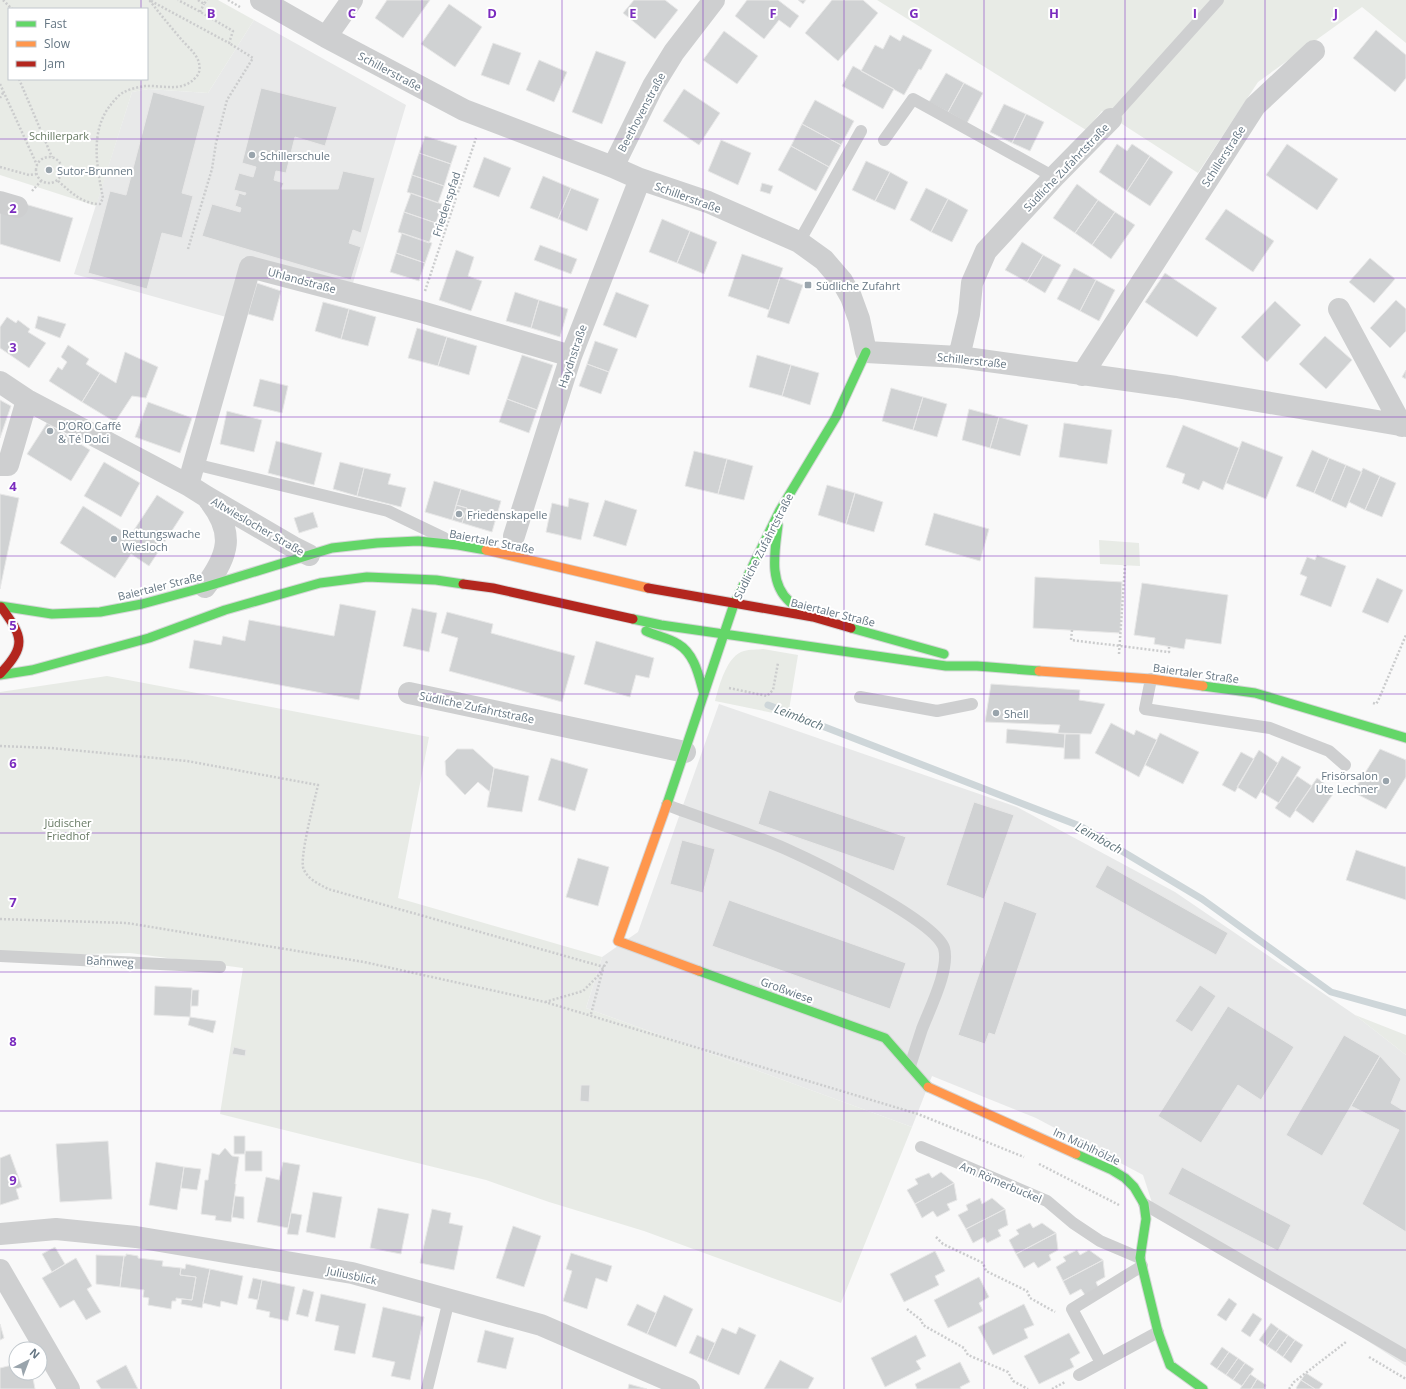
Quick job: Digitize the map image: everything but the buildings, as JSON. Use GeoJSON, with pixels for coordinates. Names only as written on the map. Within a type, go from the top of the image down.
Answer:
{"type":"FeatureCollection","features":[{"type":"Feature","properties":{"kind":"main road","name":"Südliche Zufahrtstraße"},"geometry":{"type":"LineString","coordinates":[[618,941],[685,752],[734,604],[780,510],[836,417],[866,352]]}},
{"type":"Feature","properties":{"kind":"main road"},"geometry":{"type":"LineString","coordinates":[[780,510],[775,545],[774,567],[776,581],[789,601],[813,617]]}},
{"type":"Feature","properties":{"kind":"main road","name":"Baiertaler Straße"},"geometry":{"type":"LineString","coordinates":[[1,606],[52,614],[93,613],[142,604],[205,587],[332,548],[377,543],[418,541],[458,545],[508,555],[664,592],[813,617],[942,653],[977,666]]}},
{"type":"Feature","properties":{"kind":"main road","name":"Baiertaler Straße"},"geometry":{"type":"LineString","coordinates":[[0,674],[32,670],[149,638],[225,610],[320,583],[367,577],[436,580],[479,586],[661,625],[946,666],[977,666],[1117,676],[1256,693],[1406,738]]}},
{"type":"Feature","properties":{"kind":"main road"},"geometry":{"type":"LineString","coordinates":[[0,674],[16,656],[20,647],[18,634],[15,627],[1,606]]}},
{"type":"Feature","properties":{"kind":"main road"},"geometry":{"type":"LineString","coordinates":[[610,614],[679,645],[686,650],[694,665],[704,694]]}},
{"type":"Feature","properties":{"kind":"main road","name":"Großwiese"},"geometry":{"type":"LineString","coordinates":[[618,941],[885,1038],[929,1088]]}},
{"type":"Feature","properties":{"kind":"main road","name":"Im Mühlhölzle"},"geometry":{"type":"LineString","coordinates":[[929,1088],[1112,1170],[1125,1178],[1134,1187],[1144,1204],[1146,1219],[1141,1262],[1158,1332],[1170,1365],[1203,1389]]}},
{"type":"Feature","properties":{"kind":"street","name":"Schillerstraße"},"geometry":{"type":"LineString","coordinates":[[261,0],[326,37],[464,110],[613,166],[640,179],[708,202],[799,242],[824,260],[842,280],[851,297],[859,319],[866,352],[959,357],[1176,387],[1404,426]]}},
{"type":"Feature","properties":{"kind":"street"},"geometry":{"type":"LineString","coordinates":[[326,37],[352,0]]}},
{"type":"Feature","properties":{"kind":"street","name":"Beethovenstraße"},"geometry":{"type":"LineString","coordinates":[[613,166],[652,86],[674,52],[714,0]]}},
{"type":"Feature","properties":{"kind":"street","name":"Schillerstraße"},"geometry":{"type":"LineString","coordinates":[[1082,375],[1255,106],[1314,52]]}},
{"type":"Feature","properties":{"kind":"street","name":"Südliche Zufahrtstraße"},"geometry":{"type":"LineString","coordinates":[[959,357],[969,314],[972,283],[986,251],[1054,176],[1111,119]]}},
{"type":"Feature","properties":{"kind":"street","name":"Haydnstraße"},"geometry":{"type":"LineString","coordinates":[[514,536],[571,356],[640,179]]}},
{"type":"Feature","properties":{"kind":"street","name":"Uhlandstraße"},"geometry":{"type":"LineString","coordinates":[[188,485],[250,267],[418,312],[571,356]]}},
{"type":"Feature","properties":{"kind":"street","name":"Schillerstraße"},"geometry":{"type":"LineString","coordinates":[[1339,309],[1404,426]]}},
{"type":"Feature","properties":{"kind":"street","name":"Altwieslocher Straße"},"geometry":{"type":"LineString","coordinates":[[0,382],[27,400],[188,485],[309,555]]}},
{"type":"Feature","properties":{"kind":"street"},"geometry":{"type":"LineString","coordinates":[[0,465],[8,466],[27,400]]}},
{"type":"Feature","properties":{"kind":"street","name":"Altwieslocher Straße"},"geometry":{"type":"LineString","coordinates":[[205,587],[217,571],[221,562],[225,551],[226,536],[224,522],[207,497]]}},
{"type":"Feature","properties":{"kind":"street","name":"Südliche Zufahrtstraße"},"geometry":{"type":"LineString","coordinates":[[409,692],[685,752]]}},
{"type":"Feature","properties":{"kind":"street","name":"Juliusblick"},"geometry":{"type":"LineString","coordinates":[[0,1234],[56,1229],[136,1237],[352,1273],[541,1325],[689,1389]]}},
{"type":"Feature","properties":{"kind":"street"},"geometry":{"type":"LineString","coordinates":[[0,1270],[69,1389]]}},
{"type":"Feature","properties":{"kind":"lane","name":"Südliche Zufahrtstraße"},"geometry":{"type":"LineString","coordinates":[[1111,119],[1218,0]]}},
{"type":"Feature","properties":{"kind":"lane"},"geometry":{"type":"LineString","coordinates":[[884,140],[913,99],[1054,176]]}},
{"type":"Feature","properties":{"kind":"lane"},"geometry":{"type":"LineString","coordinates":[[799,242],[861,131]]}},
{"type":"Feature","properties":{"kind":"lane"},"geometry":{"type":"LineString","coordinates":[[194,464],[388,511],[458,545]]}},
{"type":"Feature","properties":{"kind":"lane"},"geometry":{"type":"LineString","coordinates":[[1151,679],[1145,709],[1270,728],[1329,751],[1345,765]]}},
{"type":"Feature","properties":{"kind":"lane"},"geometry":{"type":"LineString","coordinates":[[860,697],[937,711],[972,704]]}},
{"type":"Feature","properties":{"kind":"lane"},"geometry":{"type":"LineString","coordinates":[[666,805],[786,849],[898,906],[931,931],[944,947],[945,965],[935,998],[910,1066]]}},
{"type":"Feature","properties":{"kind":"lane","name":"Bahnweg"},"geometry":{"type":"LineString","coordinates":[[0,956],[220,967]]}},
{"type":"Feature","properties":{"kind":"lane","name":"Am Römerbuckel"},"geometry":{"type":"LineString","coordinates":[[921,1147],[1047,1201],[1073,1223],[1100,1241],[1141,1262]]}},
{"type":"Feature","properties":{"kind":"lane"},"geometry":{"type":"LineString","coordinates":[[1144,1204],[1406,1356]]}},
{"type":"Feature","properties":{"kind":"lane"},"geometry":{"type":"LineString","coordinates":[[1101,1363],[1072,1309],[1141,1262]]}},
{"type":"Feature","properties":{"kind":"lane"},"geometry":{"type":"LineString","coordinates":[[427,1389],[449,1300]]}},
{"type":"Feature","properties":{"kind":"lane"},"geometry":{"type":"LineString","coordinates":[[1079,1375],[1158,1332]]}},
{"type":"Feature","properties":{"kind":"path"},"geometry":{"type":"LineString","coordinates":[[3,0],[11,8]]}},
{"type":"Feature","properties":{"kind":"path"},"geometry":{"type":"LineString","coordinates":[[151,0],[230,43],[253,58],[227,100],[216,143],[212,169],[188,249]]}},
{"type":"Feature","properties":{"kind":"path"},"geometry":{"type":"LineString","coordinates":[[58,181],[79,198],[94,204],[100,204],[104,198],[97,161],[98,136],[101,121],[113,102],[123,92],[135,88],[145,86],[172,88],[187,85],[199,74],[200,68],[197,57],[159,13],[151,0]]}},
{"type":"Feature","properties":{"kind":"path"},"geometry":{"type":"LineString","coordinates":[[178,0],[233,31],[230,43]]}},
{"type":"Feature","properties":{"kind":"path"},"geometry":{"type":"LineString","coordinates":[[198,0],[204,4]]}},
{"type":"Feature","properties":{"kind":"path"},"geometry":{"type":"LineString","coordinates":[[200,12],[207,0]]}},
{"type":"Feature","properties":{"kind":"path"},"geometry":{"type":"LineString","coordinates":[[18,80],[52,157],[60,162],[62,168],[62,174],[58,181],[52,184],[41,181],[36,174],[37,165],[41,159],[52,157]]}},
{"type":"Feature","properties":{"kind":"path"},"geometry":{"type":"LineString","coordinates":[[0,84],[37,165]]}},
{"type":"Feature","properties":{"kind":"path"},"geometry":{"type":"LineString","coordinates":[[0,98],[4,90]]}},
{"type":"Feature","properties":{"kind":"path","name":"Friedenspfad"},"geometry":{"type":"LineString","coordinates":[[424,296],[484,117]]}},
{"type":"Feature","properties":{"kind":"path"},"geometry":{"type":"LineString","coordinates":[[0,166],[29,175],[36,174]]}},
{"type":"Feature","properties":{"kind":"path"},"geometry":{"type":"LineString","coordinates":[[1117,676],[1125,565]]}},
{"type":"Feature","properties":{"kind":"path"},"geometry":{"type":"LineString","coordinates":[[1072,630],[1071,640],[1169,652],[1169,647]]}},
{"type":"Feature","properties":{"kind":"path"},"geometry":{"type":"LineString","coordinates":[[1376,704],[1406,635]]}},
{"type":"Feature","properties":{"kind":"path"},"geometry":{"type":"LineString","coordinates":[[707,683],[767,696],[773,690],[782,642]]}},
{"type":"Feature","properties":{"kind":"path"},"geometry":{"type":"LineString","coordinates":[[0,746],[51,748],[187,761],[318,785],[302,857],[303,869],[311,880],[328,889],[604,967]]}},
{"type":"Feature","properties":{"kind":"path"},"geometry":{"type":"LineString","coordinates":[[0,919],[127,923],[364,962],[553,1004]]}},
{"type":"Feature","properties":{"kind":"path"},"geometry":{"type":"LineString","coordinates":[[545,1002],[583,991],[598,976],[604,967]]}},
{"type":"Feature","properties":{"kind":"path"},"geometry":{"type":"LineString","coordinates":[[590,1014],[604,967]]}},
{"type":"Feature","properties":{"kind":"path"},"geometry":{"type":"LineString","coordinates":[[936,1237],[943,1244],[983,1264],[986,1271],[1026,1291],[1030,1298],[1059,1315]]}},
{"type":"Feature","properties":{"kind":"path"},"geometry":{"type":"LineString","coordinates":[[907,1310],[921,1320],[923,1325],[964,1348],[968,1355],[1008,1372],[1013,1381],[1028,1389]]}},
{"type":"Feature","properties":{"kind":"path"},"geometry":{"type":"LineString","coordinates":[[1289,1389],[1294,1382],[1346,1342]]}},
{"type":"Feature","properties":{"kind":"shaded area","name":"Schillerschule"},"geometry":{"type":"Polygon","coordinates":[[[254,20],[406,105],[353,283],[244,257],[226,317],[74,274],[132,92],[148,89],[208,93],[254,20]]]}},
{"type":"Feature","properties":{"kind":"shaded area"},"geometry":{"type":"Polygon","coordinates":[[[719,704],[1017,807],[1175,892],[1355,1015],[1406,1055],[1406,1366],[1348,1328],[1157,1218],[1143,1175],[1036,1118],[932,1076],[912,1127],[586,1008],[602,957],[638,932],[719,704]]]}},
{"type":"Feature","properties":{"kind":"green space","name":"Schillerpark"},"geometry":{"type":"Polygon","coordinates":[[[0,0],[218,0],[254,20],[208,93],[148,89],[132,92],[96,206],[0,175],[0,0]]]}},
{"type":"Feature","properties":{"kind":"green space"},"geometry":{"type":"Polygon","coordinates":[[[877,0],[1406,0],[1406,43],[1362,7],[1258,82],[1198,173],[1102,111],[1086,130],[877,0]]]}},
{"type":"Feature","properties":{"kind":"green space"},"geometry":{"type":"Polygon","coordinates":[[[1099,540],[1139,543],[1140,566],[1100,564],[1099,540]]]}},
{"type":"Feature","properties":{"kind":"green space"},"geometry":{"type":"Polygon","coordinates":[[[763,649],[798,655],[788,716],[715,701],[725,672],[733,658],[744,651],[763,649]]]}},
{"type":"Feature","properties":{"kind":"green space","name":"Jüdischer Friedhof"},"geometry":{"type":"Polygon","coordinates":[[[107,676],[429,737],[398,898],[602,957],[586,1008],[912,1127],[841,1303],[644,1231],[549,1202],[486,1180],[220,1114],[243,968],[130,953],[0,956],[0,692],[107,676]]]}},
{"type":"Feature","properties":{"kind":"green space"},"geometry":{"type":"Polygon","coordinates":[[[1355,1015],[1406,1035],[1406,1055],[1355,1015]]]}},
{"type":"Feature","properties":{"kind":"waterway","name":"Leimbach"},"geometry":{"type":"LineString","coordinates":[[768,705],[1080,826],[1202,899],[1331,992],[1406,1013]]}},
{"type":"Feature","properties":{"kind":"traffic: fast"},"geometry":{"type":"LineString","coordinates":[[667,804],[734,604],[780,510],[836,417],[866,352]]}},
{"type":"Feature","properties":{"kind":"traffic: fast"},"geometry":{"type":"LineString","coordinates":[[778,525],[775,556],[778,586],[790,602],[809,614]]}},
{"type":"Feature","properties":{"kind":"traffic: fast"},"geometry":{"type":"LineString","coordinates":[[0,606],[52,614],[100,612],[142,604],[205,587],[332,548],[377,543],[418,541],[458,545],[486,550]]}},
{"type":"Feature","properties":{"kind":"traffic: fast"},"geometry":{"type":"LineString","coordinates":[[0,675],[32,670],[149,638],[225,610],[320,583],[367,577],[436,580],[463,584]]}},
{"type":"Feature","properties":{"kind":"traffic: fast"},"geometry":{"type":"LineString","coordinates":[[633,619],[661,625],[946,666],[977,666],[1039,671]]}},
{"type":"Feature","properties":{"kind":"traffic: fast"},"geometry":{"type":"LineString","coordinates":[[851,628],[944,654]]}},
{"type":"Feature","properties":{"kind":"traffic: fast"},"geometry":{"type":"LineString","coordinates":[[646,631],[671,640],[684,648],[696,666],[704,694]]}},
{"type":"Feature","properties":{"kind":"traffic: fast"},"geometry":{"type":"LineString","coordinates":[[1203,686],[1255,693],[1406,738]]}},
{"type":"Feature","properties":{"kind":"traffic: fast"},"geometry":{"type":"LineString","coordinates":[[699,971],[885,1038],[928,1087]]}},
{"type":"Feature","properties":{"kind":"traffic: fast"},"geometry":{"type":"LineString","coordinates":[[1076,1154],[1112,1170],[1125,1178],[1134,1187],[1144,1204],[1146,1219],[1140,1258],[1158,1332],[1170,1365],[1203,1389]]}},
{"type":"Feature","properties":{"kind":"traffic: slow"},"geometry":{"type":"LineString","coordinates":[[486,550],[648,588]]}},
{"type":"Feature","properties":{"kind":"traffic: slow"},"geometry":{"type":"LineString","coordinates":[[1039,671],[1151,679],[1203,686]]}},
{"type":"Feature","properties":{"kind":"traffic: slow"},"geometry":{"type":"LineString","coordinates":[[667,804],[618,941],[699,971]]}},
{"type":"Feature","properties":{"kind":"traffic: slow"},"geometry":{"type":"LineString","coordinates":[[928,1087],[1076,1154]]}},
{"type":"Feature","properties":{"kind":"traffic: jam"},"geometry":{"type":"LineString","coordinates":[[463,584],[493,588],[633,619]]}},
{"type":"Feature","properties":{"kind":"traffic: jam"},"geometry":{"type":"LineString","coordinates":[[648,588],[813,617],[851,628]]}},
{"type":"Feature","properties":{"kind":"traffic: jam"},"geometry":{"type":"LineString","coordinates":[[0,674],[15,656],[19,641],[14,626],[1,607]]}},
{"type":"Feature","properties":{"kind":"place","name":"Schillerschule"},"geometry":{"type":"Point","coordinates":[252,155]}},
{"type":"Feature","properties":{"kind":"place","name":"Sutor-Brunnen"},"geometry":{"type":"Point","coordinates":[49,170]}},
{"type":"Feature","properties":{"kind":"place","name":"Südliche Zufahrt"},"geometry":{"type":"Point","coordinates":[808,285]}},
{"type":"Feature","properties":{"kind":"place","name":"D’ORO Caffé & Té Dolci"},"geometry":{"type":"Point","coordinates":[50,431]}},
{"type":"Feature","properties":{"kind":"place","name":"Friedenskapelle"},"geometry":{"type":"Point","coordinates":[459,514]}},
{"type":"Feature","properties":{"kind":"place","name":"Rettungswache Wiesloch"},"geometry":{"type":"Point","coordinates":[114,539]}},
{"type":"Feature","properties":{"kind":"place","name":"Shell"},"geometry":{"type":"Point","coordinates":[996,713]}},
{"type":"Feature","properties":{"kind":"place","name":"Frisörsalon Ute Lechner"},"geometry":{"type":"Point","coordinates":[1386,781]}}]}
